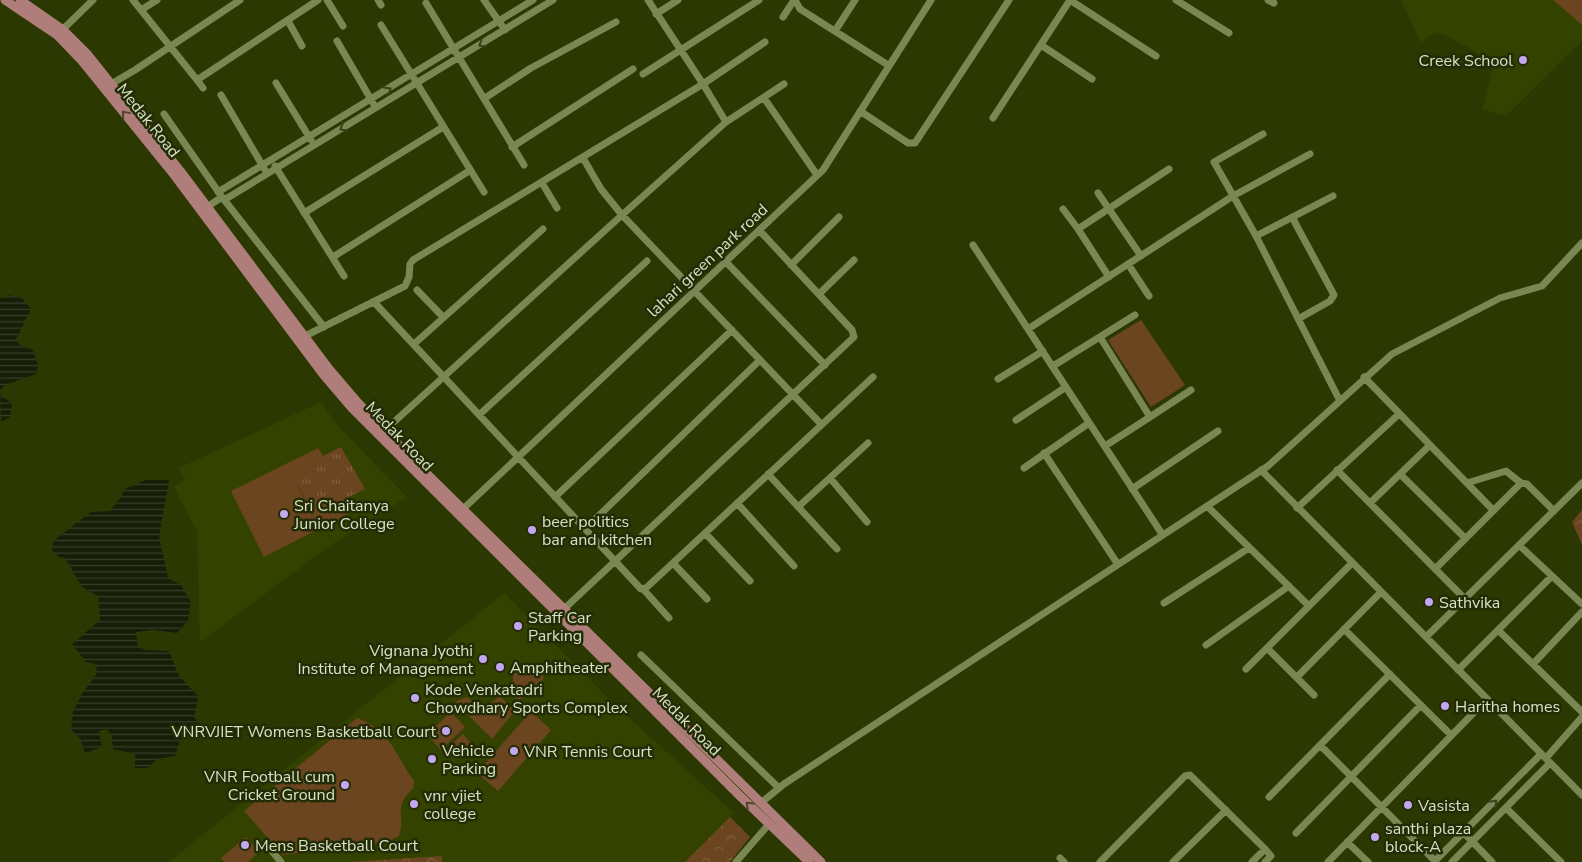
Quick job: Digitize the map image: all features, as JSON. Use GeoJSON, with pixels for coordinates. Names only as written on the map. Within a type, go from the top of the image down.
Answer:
{"type":"FeatureCollection","features":[{"type":"Feature","properties":{"kind":"main road","name":"Medak Road"},"geometry":{"type":"LineString","coordinates":[[5,0],[60,32],[175,176],[323,374],[352,408],[769,824],[810,862]]}},
{"type":"Feature","properties":{"kind":"main road","name":"Medak Road"},"geometry":{"type":"LineString","coordinates":[[20,0],[60,32],[111,84],[207,207],[329,370],[384,431],[821,862]]}},
{"type":"Feature","properties":{"kind":"street"},"geometry":{"type":"LineString","coordinates":[[60,32],[93,0]]}},
{"type":"Feature","properties":{"kind":"street"},"geometry":{"type":"LineString","coordinates":[[133,0],[169,48],[203,88]]}},
{"type":"Feature","properties":{"kind":"street"},"geometry":{"type":"LineString","coordinates":[[141,10],[157,0]]}},
{"type":"Feature","properties":{"kind":"street"},"geometry":{"type":"LineString","coordinates":[[111,84],[240,0]]}},
{"type":"Feature","properties":{"kind":"street"},"geometry":{"type":"LineString","coordinates":[[197,80],[318,0]]}},
{"type":"Feature","properties":{"kind":"street"},"geometry":{"type":"LineString","coordinates":[[327,0],[343,26]]}},
{"type":"Feature","properties":{"kind":"street"},"geometry":{"type":"LineString","coordinates":[[484,0],[505,30]]}},
{"type":"Feature","properties":{"kind":"street"},"geometry":{"type":"LineString","coordinates":[[207,207],[263,166],[533,0]]}},
{"type":"Feature","properties":{"kind":"street"},"geometry":{"type":"LineString","coordinates":[[221,197],[277,169],[553,0]]}},
{"type":"Feature","properties":{"kind":"street"},"geometry":{"type":"LineString","coordinates":[[648,0],[726,122]]}},
{"type":"Feature","properties":{"kind":"street"},"geometry":{"type":"LineString","coordinates":[[656,14],[678,0]]}},
{"type":"Feature","properties":{"kind":"street"},"geometry":{"type":"LineString","coordinates":[[643,74],[760,0]]}},
{"type":"Feature","properties":{"kind":"street"},"geometry":{"type":"LineString","coordinates":[[783,17],[794,0],[800,9],[888,65]]}},
{"type":"Feature","properties":{"kind":"street"},"geometry":{"type":"LineString","coordinates":[[835,31],[855,0]]}},
{"type":"Feature","properties":{"kind":"street","name":"lahari green park road"},"geometry":{"type":"LineString","coordinates":[[463,509],[817,175],[827,163],[931,0]]}},
{"type":"Feature","properties":{"kind":"street"},"geometry":{"type":"LineString","coordinates":[[860,111],[908,143],[915,143],[1009,0]]}},
{"type":"Feature","properties":{"kind":"street"},"geometry":{"type":"LineString","coordinates":[[993,118],[1070,0],[1156,56]]}},
{"type":"Feature","properties":{"kind":"street"},"geometry":{"type":"LineString","coordinates":[[1176,0],[1229,33]]}},
{"type":"Feature","properties":{"kind":"street"},"geometry":{"type":"LineString","coordinates":[[426,3],[524,165]]}},
{"type":"Feature","properties":{"kind":"street"},"geometry":{"type":"LineString","coordinates":[[288,21],[302,46]]}},
{"type":"Feature","properties":{"kind":"street"},"geometry":{"type":"LineString","coordinates":[[485,98],[531,68],[616,22]]}},
{"type":"Feature","properties":{"kind":"street"},"geometry":{"type":"LineString","coordinates":[[381,25],[469,171],[484,192]]}},
{"type":"Feature","properties":{"kind":"street"},"geometry":{"type":"LineString","coordinates":[[337,41],[375,109]]}},
{"type":"Feature","properties":{"kind":"street"},"geometry":{"type":"LineString","coordinates":[[305,336],[405,286],[409,277],[410,264],[413,260],[703,84],[765,42]]}},
{"type":"Feature","properties":{"kind":"street"},"geometry":{"type":"LineString","coordinates":[[1041,45],[1092,79]]}},
{"type":"Feature","properties":{"kind":"street"},"geometry":{"type":"LineString","coordinates":[[512,147],[633,69]]}},
{"type":"Feature","properties":{"kind":"street"},"geometry":{"type":"LineString","coordinates":[[276,83],[314,145]]}},
{"type":"Feature","properties":{"kind":"street"},"geometry":{"type":"LineString","coordinates":[[384,431],[726,122],[784,84]]}},
{"type":"Feature","properties":{"kind":"street"},"geometry":{"type":"LineString","coordinates":[[221,94],[268,174]]}},
{"type":"Feature","properties":{"kind":"street"},"geometry":{"type":"LineString","coordinates":[[764,98],[817,175]]}},
{"type":"Feature","properties":{"kind":"street"},"geometry":{"type":"LineString","coordinates":[[164,114],[221,197],[324,327]]}},
{"type":"Feature","properties":{"kind":"street"},"geometry":{"type":"LineString","coordinates":[[304,213],[443,127]]}},
{"type":"Feature","properties":{"kind":"street"},"geometry":{"type":"LineString","coordinates":[[1263,134],[1214,162],[1256,236],[1339,399]]}},
{"type":"Feature","properties":{"kind":"street"},"geometry":{"type":"LineString","coordinates":[[1028,329],[1233,196],[1310,154]]}},
{"type":"Feature","properties":{"kind":"street"},"geometry":{"type":"LineString","coordinates":[[583,158],[600,189],[622,215],[821,424]]}},
{"type":"Feature","properties":{"kind":"street"},"geometry":{"type":"LineString","coordinates":[[273,161],[344,276]]}},
{"type":"Feature","properties":{"kind":"street"},"geometry":{"type":"LineString","coordinates":[[1078,229],[1169,169]]}},
{"type":"Feature","properties":{"kind":"street"},"geometry":{"type":"LineString","coordinates":[[333,258],[469,171]]}},
{"type":"Feature","properties":{"kind":"street"},"geometry":{"type":"LineString","coordinates":[[542,183],[557,208]]}},
{"type":"Feature","properties":{"kind":"street"},"geometry":{"type":"LineString","coordinates":[[1098,193],[1141,256]]}},
{"type":"Feature","properties":{"kind":"street"},"geometry":{"type":"LineString","coordinates":[[1256,236],[1333,196]]}},
{"type":"Feature","properties":{"kind":"street"},"geometry":{"type":"LineString","coordinates":[[1063,209],[1109,277]]}},
{"type":"Feature","properties":{"kind":"street"},"geometry":{"type":"LineString","coordinates":[[792,265],[839,217]]}},
{"type":"Feature","properties":{"kind":"street"},"geometry":{"type":"LineString","coordinates":[[1292,217],[1334,295],[1330,301],[1298,319]]}},
{"type":"Feature","properties":{"kind":"street"},"geometry":{"type":"LineString","coordinates":[[414,344],[543,229]]}},
{"type":"Feature","properties":{"kind":"street"},"geometry":{"type":"LineString","coordinates":[[564,609],[825,365],[855,334],[759,230]]}},
{"type":"Feature","properties":{"kind":"street"},"geometry":{"type":"LineString","coordinates":[[762,802],[779,788],[1117,563],[1261,470],[1392,354],[1492,302],[1542,286],[1582,243]]}},
{"type":"Feature","properties":{"kind":"street"},"geometry":{"type":"LineString","coordinates":[[973,245],[1162,534]]}},
{"type":"Feature","properties":{"kind":"street"},"geometry":{"type":"LineString","coordinates":[[480,415],[647,260]]}},
{"type":"Feature","properties":{"kind":"street"},"geometry":{"type":"LineString","coordinates":[[819,294],[854,260]]}},
{"type":"Feature","properties":{"kind":"street"},"geometry":{"type":"LineString","coordinates":[[726,262],[825,365]]}},
{"type":"Feature","properties":{"kind":"street"},"geometry":{"type":"LineString","coordinates":[[1128,264],[1149,296]]}},
{"type":"Feature","properties":{"kind":"street"},"geometry":{"type":"LineString","coordinates":[[418,290],[443,317]]}},
{"type":"Feature","properties":{"kind":"street"},"geometry":{"type":"LineString","coordinates":[[374,302],[638,587],[644,590],[668,618]]}},
{"type":"Feature","properties":{"kind":"street"},"geometry":{"type":"LineString","coordinates":[[1053,366],[1135,314]]}},
{"type":"Feature","properties":{"kind":"street"},"geometry":{"type":"LineString","coordinates":[[555,497],[732,330]]}},
{"type":"Feature","properties":{"kind":"street"},"geometry":{"type":"LineString","coordinates":[[1100,337],[1150,417]]}},
{"type":"Feature","properties":{"kind":"street"},"geometry":{"type":"LineString","coordinates":[[998,379],[1043,351]]}},
{"type":"Feature","properties":{"kind":"street"},"geometry":{"type":"LineString","coordinates":[[584,529],[760,360]]}},
{"type":"Feature","properties":{"kind":"street"},"geometry":{"type":"LineString","coordinates":[[644,590],[872,377]]}},
{"type":"Feature","properties":{"kind":"street"},"geometry":{"type":"LineString","coordinates":[[1364,377],[1493,510]]}},
{"type":"Feature","properties":{"kind":"street"},"geometry":{"type":"LineString","coordinates":[[1016,420],[1066,387]]}},
{"type":"Feature","properties":{"kind":"street"},"geometry":{"type":"LineString","coordinates":[[1104,446],[1191,390]]}},
{"type":"Feature","properties":{"kind":"street"},"geometry":{"type":"LineString","coordinates":[[1297,508],[1399,414]]}},
{"type":"Feature","properties":{"kind":"street"},"geometry":{"type":"LineString","coordinates":[[1024,468],[1089,423]]}},
{"type":"Feature","properties":{"kind":"street"},"geometry":{"type":"LineString","coordinates":[[1132,489],[1218,431]]}},
{"type":"Feature","properties":{"kind":"street"},"geometry":{"type":"LineString","coordinates":[[798,507],[868,443]]}},
{"type":"Feature","properties":{"kind":"street"},"geometry":{"type":"LineString","coordinates":[[1370,503],[1430,445]]}},
{"type":"Feature","properties":{"kind":"street"},"geometry":{"type":"LineString","coordinates":[[1044,453],[1117,563]]}},
{"type":"Feature","properties":{"kind":"street"},"geometry":{"type":"LineString","coordinates":[[1261,470],[1582,795]]}},
{"type":"Feature","properties":{"kind":"street"},"geometry":{"type":"LineString","coordinates":[[1337,470],[1465,599]]}},
{"type":"Feature","properties":{"kind":"street"},"geometry":{"type":"LineString","coordinates":[[1467,483],[1506,471],[1521,483],[1527,484],[1554,510]]}},
{"type":"Feature","properties":{"kind":"street"},"geometry":{"type":"LineString","coordinates":[[768,474],[837,548]]}},
{"type":"Feature","properties":{"kind":"street"},"geometry":{"type":"LineString","coordinates":[[1400,474],[1465,538]]}},
{"type":"Feature","properties":{"kind":"street"},"geometry":{"type":"LineString","coordinates":[[830,478],[867,522]]}},
{"type":"Feature","properties":{"kind":"street"},"geometry":{"type":"LineString","coordinates":[[1435,568],[1521,483]]}},
{"type":"Feature","properties":{"kind":"street"},"geometry":{"type":"LineString","coordinates":[[1426,637],[1582,483]]}},
{"type":"Feature","properties":{"kind":"street"},"geometry":{"type":"LineString","coordinates":[[737,503],[794,566]]}},
{"type":"Feature","properties":{"kind":"street"},"geometry":{"type":"LineString","coordinates":[[1206,506],[1309,606]]}},
{"type":"Feature","properties":{"kind":"street"},"geometry":{"type":"LineString","coordinates":[[705,533],[750,580]]}},
{"type":"Feature","properties":{"kind":"street"},"geometry":{"type":"LineString","coordinates":[[1519,545],[1582,604]]}},
{"type":"Feature","properties":{"kind":"street"},"geometry":{"type":"LineString","coordinates":[[1164,603],[1250,548]]}},
{"type":"Feature","properties":{"kind":"street"},"geometry":{"type":"LineString","coordinates":[[1246,669],[1352,562]]}},
{"type":"Feature","properties":{"kind":"street"},"geometry":{"type":"LineString","coordinates":[[673,563],[707,599]]}},
{"type":"Feature","properties":{"kind":"street"},"geometry":{"type":"LineString","coordinates":[[1458,670],[1552,576]]}},
{"type":"Feature","properties":{"kind":"street"},"geometry":{"type":"LineString","coordinates":[[1206,646],[1289,586]]}},
{"type":"Feature","properties":{"kind":"street"},"geometry":{"type":"LineString","coordinates":[[1296,677],[1381,592]]}},
{"type":"Feature","properties":{"kind":"street"},"geometry":{"type":"LineString","coordinates":[[1533,664],[1582,612]]}},
{"type":"Feature","properties":{"kind":"street"},"geometry":{"type":"LineString","coordinates":[[1344,629],[1451,735]]}},
{"type":"Feature","properties":{"kind":"street"},"geometry":{"type":"LineString","coordinates":[[1498,630],[1582,712]]}},
{"type":"Feature","properties":{"kind":"street"},"geometry":{"type":"LineString","coordinates":[[1267,648],[1314,695]]}},
{"type":"Feature","properties":{"kind":"street"},"geometry":{"type":"LineString","coordinates":[[641,655],[779,788]]}},
{"type":"Feature","properties":{"kind":"street"},"geometry":{"type":"LineString","coordinates":[[1269,798],[1390,674]]}},
{"type":"Feature","properties":{"kind":"street"},"geometry":{"type":"LineString","coordinates":[[1328,862],[1487,699]]}},
{"type":"Feature","properties":{"kind":"street"},"geometry":{"type":"LineString","coordinates":[[1296,833],[1421,704]]}},
{"type":"Feature","properties":{"kind":"street"},"geometry":{"type":"LineString","coordinates":[[1452,862],[1506,808],[1582,717]]}},
{"type":"Feature","properties":{"kind":"street"},"geometry":{"type":"LineString","coordinates":[[1320,745],[1435,862],[1546,758]]}},
{"type":"Feature","properties":{"kind":"street"},"geometry":{"type":"LineString","coordinates":[[1100,862],[1188,775],[1192,776],[1265,848],[1270,856],[1266,862]]}},
{"type":"Feature","properties":{"kind":"street"},"geometry":{"type":"LineString","coordinates":[[1506,808],[1561,862]]}},
{"type":"Feature","properties":{"kind":"street"},"geometry":{"type":"LineString","coordinates":[[1174,862],[1226,810]]}},
{"type":"Feature","properties":{"kind":"street"},"geometry":{"type":"LineString","coordinates":[[736,862],[769,824]]}},
{"type":"Feature","properties":{"kind":"street"},"geometry":{"type":"LineString","coordinates":[[1464,833],[1492,862]]}},
{"type":"Feature","properties":{"kind":"street"},"geometry":{"type":"LineString","coordinates":[[1347,842],[1368,862]]}},
{"type":"Feature","properties":{"kind":"street"},"geometry":{"type":"LineString","coordinates":[[266,844],[281,862]]}},
{"type":"Feature","properties":{"kind":"street"},"geometry":{"type":"LineString","coordinates":[[1252,862],[1265,848]]}},
{"type":"Feature","properties":{"kind":"shaded area","name":"Creek School"},"geometry":{"type":"Polygon","coordinates":[[[1401,0],[1582,0],[1582,41],[1506,116],[1482,109],[1493,69],[1473,50],[1445,35],[1434,32],[1421,43],[1401,0]]]}},
{"type":"Feature","properties":{"kind":"shaded area"},"geometry":{"type":"Polygon","coordinates":[[[8,295],[22,298],[31,309],[16,339],[20,345],[33,350],[38,366],[36,374],[5,385],[0,390],[0,299],[8,295]]]}},
{"type":"Feature","properties":{"kind":"shaded area"},"geometry":{"type":"Polygon","coordinates":[[[0,394],[12,404],[10,417],[1,422],[0,394]]]}},
{"type":"Feature","properties":{"kind":"shaded area","name":"Sri Chaitanya Junior College"},"geometry":{"type":"Polygon","coordinates":[[[321,402],[336,424],[407,497],[331,545],[200,642],[197,532],[174,487],[185,479],[179,468],[321,402]]]}},
{"type":"Feature","properties":{"kind":"shaded area"},"geometry":{"type":"Polygon","coordinates":[[[146,480],[169,480],[159,536],[168,578],[181,585],[191,602],[188,621],[177,633],[153,630],[136,632],[138,647],[146,650],[169,651],[179,676],[198,696],[194,717],[200,725],[190,730],[180,740],[175,756],[158,759],[147,768],[135,768],[135,754],[113,749],[112,737],[107,729],[99,731],[102,747],[85,753],[80,738],[71,730],[73,712],[82,694],[96,675],[97,669],[93,663],[86,662],[72,644],[100,620],[98,596],[82,587],[65,558],[59,557],[52,550],[53,541],[91,512],[110,511],[125,489],[146,480]]]}},
{"type":"Feature","properties":{"kind":"shaded area"},"geometry":{"type":"Polygon","coordinates":[[[504,593],[617,707],[734,813],[685,862],[169,862],[504,593]]]}},
{"type":"Feature","properties":{"kind":"green space"},"geometry":{"type":"Polygon","coordinates":[[[1553,0],[1582,0],[1582,25],[1553,0]]]}},
{"type":"Feature","properties":{"kind":"green space"},"geometry":{"type":"Polygon","coordinates":[[[1141,320],[1185,385],[1151,407],[1108,340],[1141,320]]]}},
{"type":"Feature","properties":{"kind":"green space"},"geometry":{"type":"Polygon","coordinates":[[[341,447],[365,489],[313,515],[291,472],[341,447]]]}},
{"type":"Feature","properties":{"kind":"green space"},"geometry":{"type":"Polygon","coordinates":[[[318,448],[323,456],[291,472],[312,515],[344,499],[352,512],[264,557],[231,491],[318,448]]]}},
{"type":"Feature","properties":{"kind":"green space"},"geometry":{"type":"Polygon","coordinates":[[[1582,510],[1582,545],[1572,522],[1582,510]]]}},
{"type":"Feature","properties":{"kind":"green space"},"geometry":{"type":"Polygon","coordinates":[[[522,665],[538,670],[544,678],[532,692],[519,700],[513,696],[513,676],[522,665]]]}},
{"type":"Feature","properties":{"kind":"green space"},"geometry":{"type":"Polygon","coordinates":[[[500,696],[515,711],[492,739],[455,702],[467,697],[477,705],[484,703],[487,706],[500,696]]]}},
{"type":"Feature","properties":{"kind":"green space","name":"VNR Tennis Court"},"geometry":{"type":"Polygon","coordinates":[[[531,711],[551,730],[498,791],[477,773],[531,711]]]}},
{"type":"Feature","properties":{"kind":"green space","name":"VNRVJIET Womens Basketball Court"},"geometry":{"type":"Polygon","coordinates":[[[451,712],[465,727],[441,750],[427,734],[451,712]]]}},
{"type":"Feature","properties":{"kind":"green space","name":"VNR Football cum Cricket Ground"},"geometry":{"type":"Polygon","coordinates":[[[357,718],[378,729],[385,736],[414,781],[413,789],[401,806],[401,829],[399,836],[389,841],[283,855],[244,811],[357,718]]]}},
{"type":"Feature","properties":{"kind":"green space"},"geometry":{"type":"Polygon","coordinates":[[[463,734],[471,743],[454,759],[446,749],[463,734]]]}},
{"type":"Feature","properties":{"kind":"green space"},"geometry":{"type":"Polygon","coordinates":[[[730,817],[750,837],[730,862],[685,862],[730,817]]]}},
{"type":"Feature","properties":{"kind":"green space","name":"Mens Basketball Court"},"geometry":{"type":"Polygon","coordinates":[[[246,837],[259,852],[248,862],[224,862],[221,858],[246,837]]]}},
{"type":"Feature","properties":{"kind":"green space"},"geometry":{"type":"Polygon","coordinates":[[[442,856],[442,862],[349,862],[442,856]]]}},
{"type":"Feature","properties":{"kind":"place","name":"Creek School"},"geometry":{"type":"Point","coordinates":[1523,60]}},
{"type":"Feature","properties":{"kind":"place","name":"Sri Chaitanya Junior College"},"geometry":{"type":"Point","coordinates":[284,514]}},
{"type":"Feature","properties":{"kind":"place","name":"beer politics bar and kitchen"},"geometry":{"type":"Point","coordinates":[532,530]}},
{"type":"Feature","properties":{"kind":"place","name":"Sathvika"},"geometry":{"type":"Point","coordinates":[1429,602]}},
{"type":"Feature","properties":{"kind":"place","name":"Staff Car Parking"},"geometry":{"type":"Point","coordinates":[518,626]}},
{"type":"Feature","properties":{"kind":"place","name":"Vignana Jyothi Institute of Management"},"geometry":{"type":"Point","coordinates":[483,659]}},
{"type":"Feature","properties":{"kind":"place","name":"Amphitheater"},"geometry":{"type":"Point","coordinates":[500,667]}},
{"type":"Feature","properties":{"kind":"place","name":"Kode Venkatadri Chowdhary Sports Complex"},"geometry":{"type":"Point","coordinates":[415,698]}},
{"type":"Feature","properties":{"kind":"place","name":"Haritha homes"},"geometry":{"type":"Point","coordinates":[1445,706]}},
{"type":"Feature","properties":{"kind":"place","name":"VNRVJIET Womens Basketball Court"},"geometry":{"type":"Point","coordinates":[446,731]}},
{"type":"Feature","properties":{"kind":"place","name":"VNR Tennis Court"},"geometry":{"type":"Point","coordinates":[514,751]}},
{"type":"Feature","properties":{"kind":"place","name":"Vehicle Parking"},"geometry":{"type":"Point","coordinates":[432,759]}},
{"type":"Feature","properties":{"kind":"place","name":"VNR Football cum Cricket Ground"},"geometry":{"type":"Point","coordinates":[345,785]}},
{"type":"Feature","properties":{"kind":"place","name":"vnr vjiet college"},"geometry":{"type":"Point","coordinates":[414,804]}},
{"type":"Feature","properties":{"kind":"place","name":"Vasista"},"geometry":{"type":"Point","coordinates":[1408,805]}},
{"type":"Feature","properties":{"kind":"place","name":"santhi plaza block-A"},"geometry":{"type":"Point","coordinates":[1375,837]}},
{"type":"Feature","properties":{"kind":"place","name":"Mens Basketball Court"},"geometry":{"type":"Point","coordinates":[245,845]}}]}
